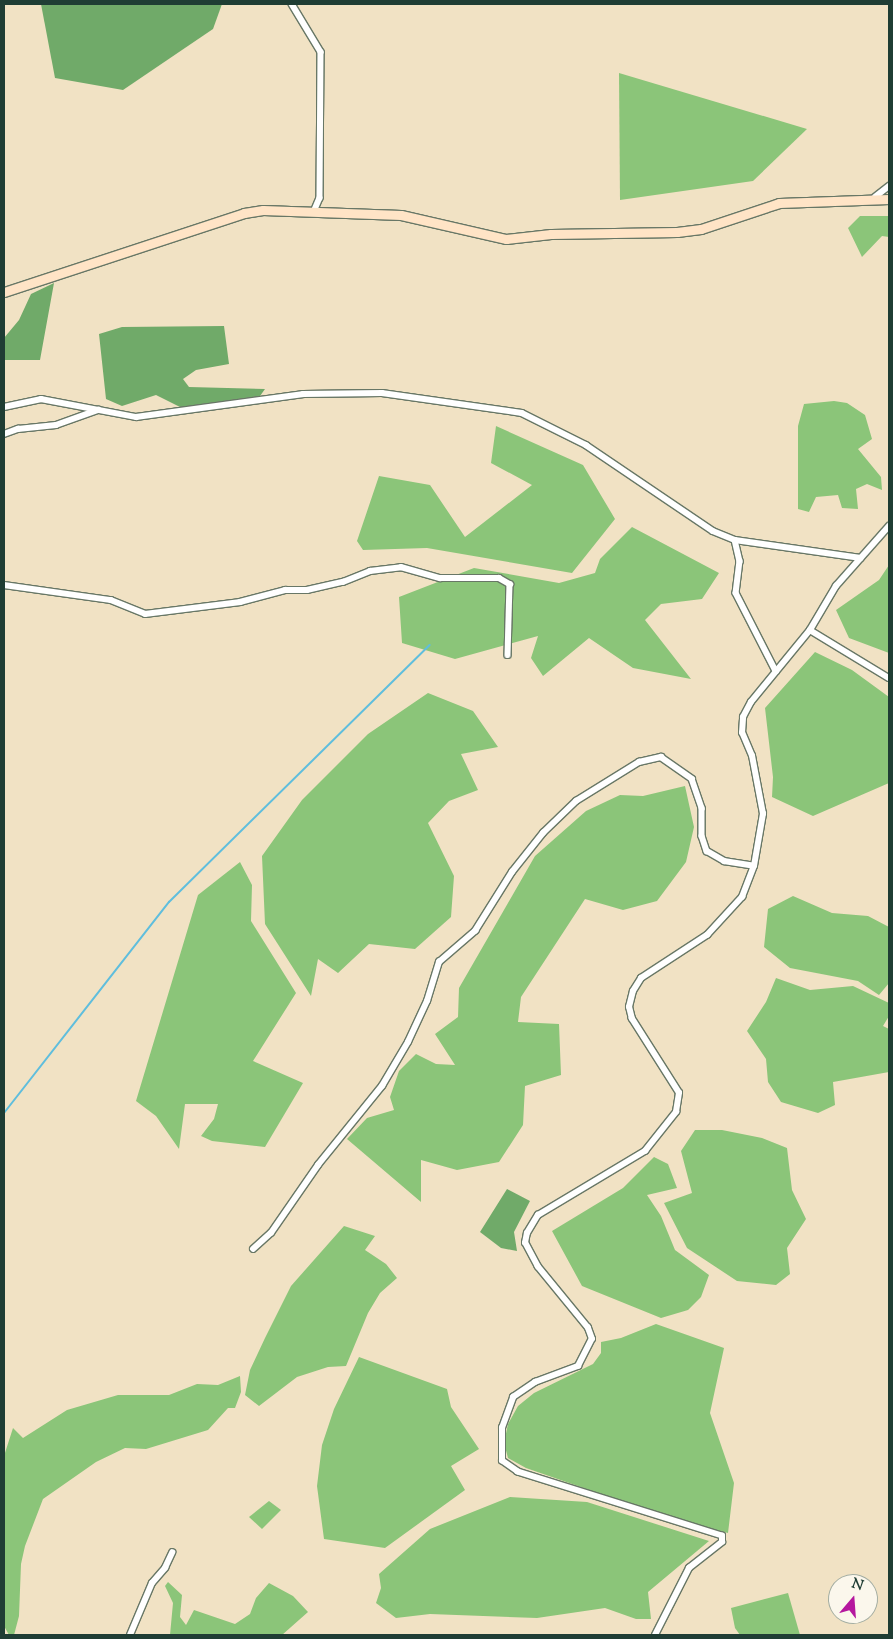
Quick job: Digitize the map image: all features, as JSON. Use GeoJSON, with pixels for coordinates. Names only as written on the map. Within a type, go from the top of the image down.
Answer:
{"type":"FeatureCollection","features":[{"type":"Feature","properties":{"kind":"street"},"geometry":{"type":"LineString","coordinates":[[292,4],[321,52],[320,198],[314,212]]}},
{"type":"Feature","properties":{"kind":"street"},"geometry":{"type":"LineString","coordinates":[[875,197],[889,186]]}},
{"type":"Feature","properties":{"kind":"street"},"geometry":{"type":"LineString","coordinates":[[4,292],[244,213],[263,210],[402,215],[506,239],[551,234],[677,232],[701,229],[778,203],[875,197],[889,199]]}},
{"type":"Feature","properties":{"kind":"street"},"geometry":{"type":"LineString","coordinates":[[4,408],[41,399],[136,417],[304,394],[382,393],[522,413],[586,444],[712,531],[735,540],[861,558]]}},
{"type":"Feature","properties":{"kind":"street"},"geometry":{"type":"LineString","coordinates":[[4,434],[18,429],[56,425],[100,410]]}},
{"type":"Feature","properties":{"kind":"street"},"geometry":{"type":"LineString","coordinates":[[655,1635],[689,1568],[722,1542],[722,1536],[518,1472],[502,1461],[502,1428],[513,1397],[536,1382],[578,1366],[592,1340],[588,1328],[538,1267],[525,1243],[527,1233],[538,1216],[645,1151],[669,1124],[676,1112],[679,1093],[638,1033],[629,1007],[634,991],[641,978],[707,935],[731,912],[742,897],[754,866],[763,814],[752,756],[742,733],[743,717],[776,671],[810,630],[836,586],[889,526]]}},
{"type":"Feature","properties":{"kind":"street"},"geometry":{"type":"LineString","coordinates":[[735,540],[740,561],[736,593],[776,671]]}},
{"type":"Feature","properties":{"kind":"street"},"geometry":{"type":"LineString","coordinates":[[4,585],[111,600],[145,614],[240,602],[401,567],[440,578],[499,578],[510,584],[508,655]]}},
{"type":"Feature","properties":{"kind":"street"},"geometry":{"type":"LineString","coordinates":[[810,630],[889,678]]}},
{"type":"Feature","properties":{"kind":"street"},"geometry":{"type":"LineString","coordinates":[[253,1249],[271,1233],[318,1165],[382,1086],[408,1042],[427,1001],[439,962],[475,931],[512,872],[543,833],[576,801],[639,762],[661,757],[692,779],[702,808],[702,836],[707,851],[724,861],[754,866]]}},
{"type":"Feature","properties":{"kind":"street"},"geometry":{"type":"LineString","coordinates":[[130,1635],[152,1583],[165,1568],[172,1553]]}},
{"type":"Feature","properties":{"kind":"green space"},"geometry":{"type":"Polygon","coordinates":[[[41,4],[222,4],[213,29],[123,90],[55,78],[41,4]]]}},
{"type":"Feature","properties":{"kind":"green space"},"geometry":{"type":"Polygon","coordinates":[[[619,73],[807,129],[753,181],[620,200],[619,73]]]}},
{"type":"Feature","properties":{"kind":"green space"},"geometry":{"type":"Polygon","coordinates":[[[860,216],[889,216],[889,237],[882,236],[862,257],[848,228],[860,216]]]}},
{"type":"Feature","properties":{"kind":"green space"},"geometry":{"type":"Polygon","coordinates":[[[54,283],[40,360],[4,360],[4,338],[19,320],[31,294],[54,283]]]}},
{"type":"Feature","properties":{"kind":"green space"},"geometry":{"type":"Polygon","coordinates":[[[224,326],[229,364],[196,370],[183,379],[189,387],[265,389],[260,396],[180,407],[156,395],[122,406],[106,399],[99,334],[122,327],[224,326]]]}},
{"type":"Feature","properties":{"kind":"green space"},"geometry":{"type":"Polygon","coordinates":[[[834,401],[847,403],[865,415],[872,439],[858,449],[881,477],[882,490],[867,484],[856,489],[858,509],[842,508],[838,495],[816,497],[809,512],[798,509],[798,426],[804,404],[834,401]]]}},
{"type":"Feature","properties":{"kind":"green space"},"geometry":{"type":"Polygon","coordinates":[[[496,426],[583,465],[615,519],[572,573],[427,548],[363,550],[357,541],[379,476],[430,485],[465,537],[532,485],[491,463],[496,426]]]}},
{"type":"Feature","properties":{"kind":"green space"},"geometry":{"type":"Polygon","coordinates":[[[632,527],[719,573],[702,599],[661,604],[645,620],[691,679],[633,668],[589,638],[543,676],[531,658],[538,636],[455,659],[402,643],[399,597],[474,568],[559,583],[595,573],[600,559],[632,527]]]}},
{"type":"Feature","properties":{"kind":"green space"},"geometry":{"type":"Polygon","coordinates":[[[889,565],[889,653],[849,638],[836,610],[879,580],[889,565]]]}},
{"type":"Feature","properties":{"kind":"green space"},"geometry":{"type":"Polygon","coordinates":[[[815,652],[852,670],[889,697],[889,783],[813,816],[772,797],[773,777],[765,708],[815,652]]]}},
{"type":"Feature","properties":{"kind":"green space"},"geometry":{"type":"Polygon","coordinates":[[[428,693],[473,711],[498,747],[461,754],[478,790],[449,801],[428,823],[454,876],[451,917],[415,949],[369,944],[338,973],[318,959],[311,996],[265,924],[262,856],[302,800],[368,734],[428,693]]]}},
{"type":"Feature","properties":{"kind":"green space"},"geometry":{"type":"Polygon","coordinates":[[[685,786],[694,827],[686,862],[657,901],[623,910],[585,899],[521,997],[518,1022],[559,1024],[561,1075],[525,1086],[523,1125],[499,1162],[457,1170],[421,1160],[421,1202],[347,1139],[367,1118],[394,1110],[390,1097],[399,1071],[416,1054],[436,1064],[455,1065],[435,1034],[458,1017],[459,988],[535,856],[586,811],[620,795],[643,796],[685,786]]]}},
{"type":"Feature","properties":{"kind":"green space"},"geometry":{"type":"Polygon","coordinates":[[[240,862],[252,885],[251,921],[296,993],[253,1061],[303,1083],[265,1147],[212,1141],[201,1136],[214,1119],[218,1104],[185,1104],[179,1149],[156,1116],[136,1101],[198,895],[240,862]]]}},
{"type":"Feature","properties":{"kind":"green space"},"geometry":{"type":"Polygon","coordinates":[[[793,896],[832,913],[868,916],[889,927],[889,983],[879,995],[858,981],[790,968],[764,947],[768,909],[793,896]]]}},
{"type":"Feature","properties":{"kind":"green space"},"geometry":{"type":"Polygon","coordinates":[[[776,978],[810,990],[853,986],[889,1003],[889,1016],[883,1026],[889,1029],[889,1072],[833,1082],[835,1105],[818,1113],[781,1102],[768,1082],[766,1059],[747,1031],[766,1002],[776,978]]]}},
{"type":"Feature","properties":{"kind":"green space"},"geometry":{"type":"Polygon","coordinates":[[[695,1130],[722,1130],[762,1138],[787,1148],[792,1190],[806,1219],[787,1248],[790,1274],[776,1285],[737,1281],[687,1248],[664,1203],[692,1193],[681,1151],[695,1130]]]}},
{"type":"Feature","properties":{"kind":"green space"},"geometry":{"type":"Polygon","coordinates":[[[654,1157],[668,1164],[677,1188],[647,1195],[661,1216],[675,1250],[709,1275],[701,1297],[688,1310],[661,1318],[582,1286],[552,1231],[623,1188],[654,1157]]]}},
{"type":"Feature","properties":{"kind":"green space"},"geometry":{"type":"Polygon","coordinates":[[[507,1189],[530,1201],[514,1232],[517,1251],[501,1248],[480,1232],[507,1189]]]}},
{"type":"Feature","properties":{"kind":"green space"},"geometry":{"type":"Polygon","coordinates":[[[344,1226],[375,1236],[365,1250],[386,1264],[397,1278],[380,1293],[368,1313],[346,1366],[328,1367],[297,1377],[259,1406],[245,1395],[250,1370],[265,1338],[291,1286],[344,1226]]]}},
{"type":"Feature","properties":{"kind":"green space"},"geometry":{"type":"Polygon","coordinates":[[[656,1324],[724,1348],[710,1413],[734,1483],[728,1533],[670,1518],[526,1468],[508,1458],[504,1443],[508,1424],[518,1406],[534,1393],[593,1364],[601,1353],[601,1342],[621,1338],[656,1324]]]}},
{"type":"Feature","properties":{"kind":"green space"},"geometry":{"type":"Polygon","coordinates":[[[359,1357],[447,1389],[451,1407],[479,1449],[451,1466],[465,1490],[385,1548],[324,1539],[317,1486],[322,1445],[334,1409],[359,1357]]]}},
{"type":"Feature","properties":{"kind":"green space"},"geometry":{"type":"Polygon","coordinates":[[[240,1376],[241,1392],[235,1408],[228,1408],[208,1430],[146,1449],[125,1448],[96,1462],[43,1499],[25,1546],[21,1564],[19,1616],[14,1635],[9,1635],[4,1626],[4,1456],[13,1428],[23,1438],[67,1410],[118,1395],[169,1395],[197,1384],[218,1385],[240,1376]]]}},
{"type":"Feature","properties":{"kind":"green space"},"geometry":{"type":"Polygon","coordinates":[[[510,1497],[587,1502],[709,1541],[648,1592],[651,1619],[636,1619],[605,1608],[537,1618],[430,1614],[396,1618],[376,1603],[381,1588],[379,1574],[430,1529],[510,1497]]]}},
{"type":"Feature","properties":{"kind":"green space"},"geometry":{"type":"Polygon","coordinates":[[[269,1501],[281,1510],[262,1529],[249,1517],[269,1501]]]}},
{"type":"Feature","properties":{"kind":"green space"},"geometry":{"type":"Polygon","coordinates":[[[168,1582],[182,1595],[180,1617],[186,1625],[194,1610],[235,1624],[250,1614],[256,1598],[269,1583],[293,1596],[308,1612],[282,1635],[170,1635],[173,1603],[165,1586],[168,1582]]]}},
{"type":"Feature","properties":{"kind":"green space"},"geometry":{"type":"Polygon","coordinates":[[[788,1593],[800,1635],[740,1635],[735,1628],[731,1608],[788,1593]]]}},
{"type":"Feature","properties":{"kind":"waterway"},"geometry":{"type":"LineString","coordinates":[[4,1113],[169,902],[430,645]]}}]}
